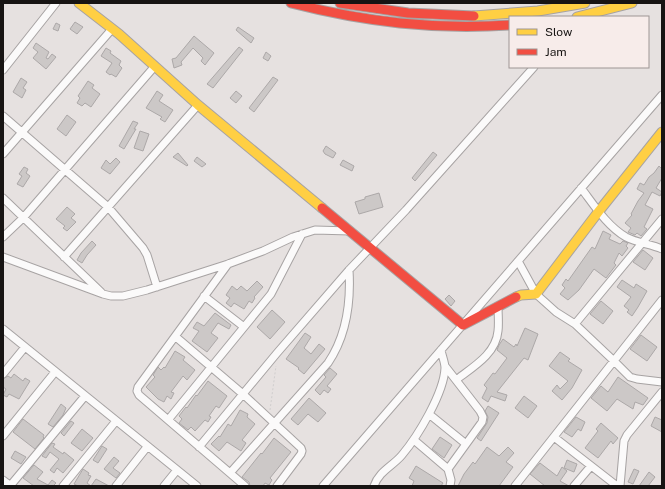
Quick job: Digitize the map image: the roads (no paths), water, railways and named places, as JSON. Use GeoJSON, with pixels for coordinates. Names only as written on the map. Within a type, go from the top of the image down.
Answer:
{"type":"FeatureCollection","features":[{"type":"Feature","properties":{"kind":"street"},"geometry":{"type":"LineString","coordinates":[[3,70],[56,3]]}},
{"type":"Feature","properties":{"kind":"street"},"geometry":{"type":"LineString","coordinates":[[78,3],[112,29],[198,105],[463,325]]}},
{"type":"Feature","properties":{"kind":"street"},"geometry":{"type":"LineString","coordinates":[[291,3],[342,16],[398,24],[446,27],[493,27],[509,25]]}},
{"type":"Feature","properties":{"kind":"street"},"geometry":{"type":"LineString","coordinates":[[340,3],[398,12],[476,17],[538,11],[585,3]]}},
{"type":"Feature","properties":{"kind":"street"},"geometry":{"type":"LineString","coordinates":[[582,16],[632,3]]}},
{"type":"Feature","properties":{"kind":"street"},"geometry":{"type":"LineString","coordinates":[[398,12],[398,24]]}},
{"type":"Feature","properties":{"kind":"street"},"geometry":{"type":"LineString","coordinates":[[3,154],[112,29]]}},
{"type":"Feature","properties":{"kind":"street"},"geometry":{"type":"LineString","coordinates":[[3,237],[24,218],[155,66]]}},
{"type":"Feature","properties":{"kind":"street"},"geometry":{"type":"LineString","coordinates":[[199,447],[349,270],[426,188],[533,68]]}},
{"type":"Feature","properties":{"kind":"street"},"geometry":{"type":"LineString","coordinates":[[323,486],[662,95]]}},
{"type":"Feature","properties":{"kind":"street"},"geometry":{"type":"LineString","coordinates":[[64,257],[198,105]]}},
{"type":"Feature","properties":{"kind":"street"},"geometry":{"type":"LineString","coordinates":[[3,116],[108,208],[143,248],[147,255],[157,287]]}},
{"type":"Feature","properties":{"kind":"street"},"geometry":{"type":"LineString","coordinates":[[463,325],[516,297],[536,294],[599,211],[662,132]]}},
{"type":"Feature","properties":{"kind":"street"},"geometry":{"type":"LineString","coordinates":[[581,188],[615,230],[628,238],[662,249]]}},
{"type":"Feature","properties":{"kind":"street"},"geometry":{"type":"LineString","coordinates":[[3,198],[103,294]]}},
{"type":"Feature","properties":{"kind":"street"},"geometry":{"type":"LineString","coordinates":[[575,324],[662,219]]}},
{"type":"Feature","properties":{"kind":"street"},"geometry":{"type":"LineString","coordinates":[[3,257],[103,294],[110,296],[123,296],[157,287],[228,264],[315,230],[350,231]]}},
{"type":"Feature","properties":{"kind":"street"},"geometry":{"type":"LineString","coordinates":[[168,420],[271,294],[302,234]]}},
{"type":"Feature","properties":{"kind":"street"},"geometry":{"type":"LineString","coordinates":[[518,261],[536,294],[556,312],[575,324],[630,377],[658,382],[662,376]]}},
{"type":"Feature","properties":{"kind":"street"},"geometry":{"type":"LineString","coordinates":[[228,264],[138,387],[137,391],[139,395],[245,486]]}},
{"type":"Feature","properties":{"kind":"street"},"geometry":{"type":"LineString","coordinates":[[230,474],[271,421],[328,364],[336,352],[348,316],[350,293],[349,270]]}},
{"type":"Feature","properties":{"kind":"street"},"geometry":{"type":"LineString","coordinates":[[204,296],[244,327]]}},
{"type":"Feature","properties":{"kind":"street"},"geometry":{"type":"LineString","coordinates":[[515,486],[662,300]]}},
{"type":"Feature","properties":{"kind":"street"},"geometry":{"type":"LineString","coordinates":[[456,380],[486,357],[492,349],[498,331],[498,306]]}},
{"type":"Feature","properties":{"kind":"street"},"geometry":{"type":"LineString","coordinates":[[3,329],[197,486]]}},
{"type":"Feature","properties":{"kind":"street"},"geometry":{"type":"LineString","coordinates":[[176,337],[244,395],[301,448],[301,454],[277,486]]}},
{"type":"Feature","properties":{"kind":"street"},"geometry":{"type":"LineString","coordinates":[[3,374],[25,347]]}},
{"type":"Feature","properties":{"kind":"street"},"geometry":{"type":"LineString","coordinates":[[441,350],[445,366],[483,417],[482,422],[448,469]]}},
{"type":"Feature","properties":{"kind":"street"},"geometry":{"type":"LineString","coordinates":[[374,486],[376,479],[401,456],[414,440],[429,414],[440,388],[445,366]]}},
{"type":"Feature","properties":{"kind":"street"},"geometry":{"type":"LineString","coordinates":[[3,436],[55,372]]}},
{"type":"Feature","properties":{"kind":"street"},"geometry":{"type":"LineString","coordinates":[[620,486],[624,441],[627,435],[662,392]]}},
{"type":"Feature","properties":{"kind":"street"},"geometry":{"type":"LineString","coordinates":[[3,480],[10,486],[85,396]]}},
{"type":"Feature","properties":{"kind":"street"},"geometry":{"type":"LineString","coordinates":[[429,414],[466,444]]}},
{"type":"Feature","properties":{"kind":"street"},"geometry":{"type":"LineString","coordinates":[[63,486],[116,421]]}},
{"type":"Feature","properties":{"kind":"street"},"geometry":{"type":"LineString","coordinates":[[554,437],[617,486]]}},
{"type":"Feature","properties":{"kind":"street"},"geometry":{"type":"LineString","coordinates":[[414,440],[448,469],[451,480],[450,486]]}},
{"type":"Feature","properties":{"kind":"street"},"geometry":{"type":"LineString","coordinates":[[116,486],[147,447]]}},
{"type":"Feature","properties":{"kind":"street"},"geometry":{"type":"LineString","coordinates":[[574,486],[591,466]]}},
{"type":"Feature","properties":{"kind":"street"},"geometry":{"type":"LineString","coordinates":[[164,486],[177,470]]}}]}
